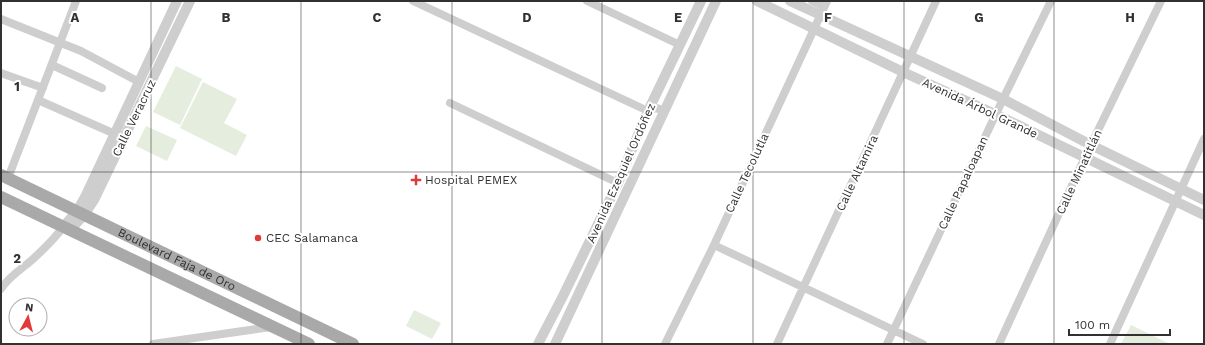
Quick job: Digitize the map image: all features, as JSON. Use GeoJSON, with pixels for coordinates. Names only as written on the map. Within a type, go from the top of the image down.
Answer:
{"type":"FeatureCollection","features":[{"type":"Feature","properties":{"kind":"main road","name":"Boulevard Faja de Oro"},"geometry":{"type":"LineString","coordinates":[[4,176],[353,344]]}},
{"type":"Feature","properties":{"kind":"main road","name":"Boulevard Faja de Oro"},"geometry":{"type":"LineString","coordinates":[[1,197],[306,343]]}},
{"type":"Feature","properties":{"kind":"main road"},"geometry":{"type":"LineString","coordinates":[[262,300],[265,314],[273,326]]}},
{"type":"Feature","properties":{"kind":"main road"},"geometry":{"type":"LineString","coordinates":[[306,343],[315,334],[328,332]]}},
{"type":"Feature","properties":{"kind":"street"},"geometry":{"type":"LineString","coordinates":[[4,176],[43,88],[76,1]]}},
{"type":"Feature","properties":{"kind":"street","name":"Calle Veracruz"},"geometry":{"type":"LineString","coordinates":[[81,213],[85,197],[177,1]]}},
{"type":"Feature","properties":{"kind":"street","name":"Calle Veracruz"},"geometry":{"type":"LineString","coordinates":[[67,228],[97,193],[190,1]]}},
{"type":"Feature","properties":{"kind":"street"},"geometry":{"type":"LineString","coordinates":[[413,1],[648,112]]}},
{"type":"Feature","properties":{"kind":"street"},"geometry":{"type":"LineString","coordinates":[[587,1],[680,45]]}},
{"type":"Feature","properties":{"kind":"street","name":"Avenida Ezequiel Ordóñez"},"geometry":{"type":"LineString","coordinates":[[538,344],[618,183],[648,112],[701,1]]}},
{"type":"Feature","properties":{"kind":"street","name":"Avenida Ezequiel Ordóñez"},"geometry":{"type":"LineString","coordinates":[[555,344],[716,1]]}},
{"type":"Feature","properties":{"kind":"street","name":"Avenida Árbol Grande"},"geometry":{"type":"LineString","coordinates":[[757,1],[1204,215]]}},
{"type":"Feature","properties":{"kind":"street","name":"Avenida Árbol Grande"},"geometry":{"type":"LineString","coordinates":[[790,1],[823,8],[911,56],[1003,99],[1091,145],[1204,200]]}},
{"type":"Feature","properties":{"kind":"street"},"geometry":{"type":"LineString","coordinates":[[812,1],[823,8]]}},
{"type":"Feature","properties":{"kind":"street","name":"Calle Altamira"},"geometry":{"type":"LineString","coordinates":[[777,344],[936,1]]}},
{"type":"Feature","properties":{"kind":"street","name":"Calle Papaloapan"},"geometry":{"type":"LineString","coordinates":[[887,344],[995,114],[1051,1]]}},
{"type":"Feature","properties":{"kind":"street","name":"Calle Minatitlán"},"geometry":{"type":"LineString","coordinates":[[999,344],[1085,157],[1161,1]]}},
{"type":"Feature","properties":{"kind":"street","name":"Calle Tecolutla"},"geometry":{"type":"LineString","coordinates":[[665,344],[714,245],[823,8]]}},
{"type":"Feature","properties":{"kind":"street"},"geometry":{"type":"LineString","coordinates":[[1,19],[61,42],[101,61],[139,82]]}},
{"type":"Feature","properties":{"kind":"street"},"geometry":{"type":"LineString","coordinates":[[52,64],[102,88]]}},
{"type":"Feature","properties":{"kind":"street"},"geometry":{"type":"LineString","coordinates":[[1,73],[43,88]]}},
{"type":"Feature","properties":{"kind":"street"},"geometry":{"type":"LineString","coordinates":[[38,100],[115,134]]}},
{"type":"Feature","properties":{"kind":"street"},"geometry":{"type":"LineString","coordinates":[[450,103],[618,183]]}},
{"type":"Feature","properties":{"kind":"street"},"geometry":{"type":"LineString","coordinates":[[648,112],[651,109],[658,108],[664,112]]}},
{"type":"Feature","properties":{"kind":"street"},"geometry":{"type":"LineString","coordinates":[[648,112],[649,123],[657,126]]}},
{"type":"Feature","properties":{"kind":"street"},"geometry":{"type":"LineString","coordinates":[[1110,344],[1180,188],[1204,139]]}},
{"type":"Feature","properties":{"kind":"street"},"geometry":{"type":"LineString","coordinates":[[1,289],[6,280],[32,260],[67,228]]}},
{"type":"Feature","properties":{"kind":"street"},"geometry":{"type":"LineString","coordinates":[[714,245],[923,344]]}},
{"type":"Feature","properties":{"kind":"street"},"geometry":{"type":"LineString","coordinates":[[153,344],[273,326]]}},
{"type":"Feature","properties":{"kind":"shaded area"},"geometry":{"type":"Polygon","coordinates":[[[176,66],[202,79],[180,125],[153,112],[176,66]]]}},
{"type":"Feature","properties":{"kind":"shaded area"},"geometry":{"type":"Polygon","coordinates":[[[203,82],[237,99],[224,123],[247,135],[236,156],[180,128],[203,82]]]}},
{"type":"Feature","properties":{"kind":"shaded area"},"geometry":{"type":"Polygon","coordinates":[[[146,126],[177,140],[167,161],[136,146],[146,126]]]}},
{"type":"Feature","properties":{"kind":"shaded area"},"geometry":{"type":"Polygon","coordinates":[[[414,310],[441,323],[432,339],[406,326],[414,310]]]}},
{"type":"Feature","properties":{"kind":"shaded area"},"geometry":{"type":"Polygon","coordinates":[[[1131,325],[1170,344],[1121,344],[1131,325]]]}},
{"type":"Feature","properties":{"kind":"place","name":"Hospital PEMEX"},"geometry":{"type":"Point","coordinates":[416,180]}},
{"type":"Feature","properties":{"kind":"place","name":"CEC Salamanca"},"geometry":{"type":"Point","coordinates":[258,238]}}]}
